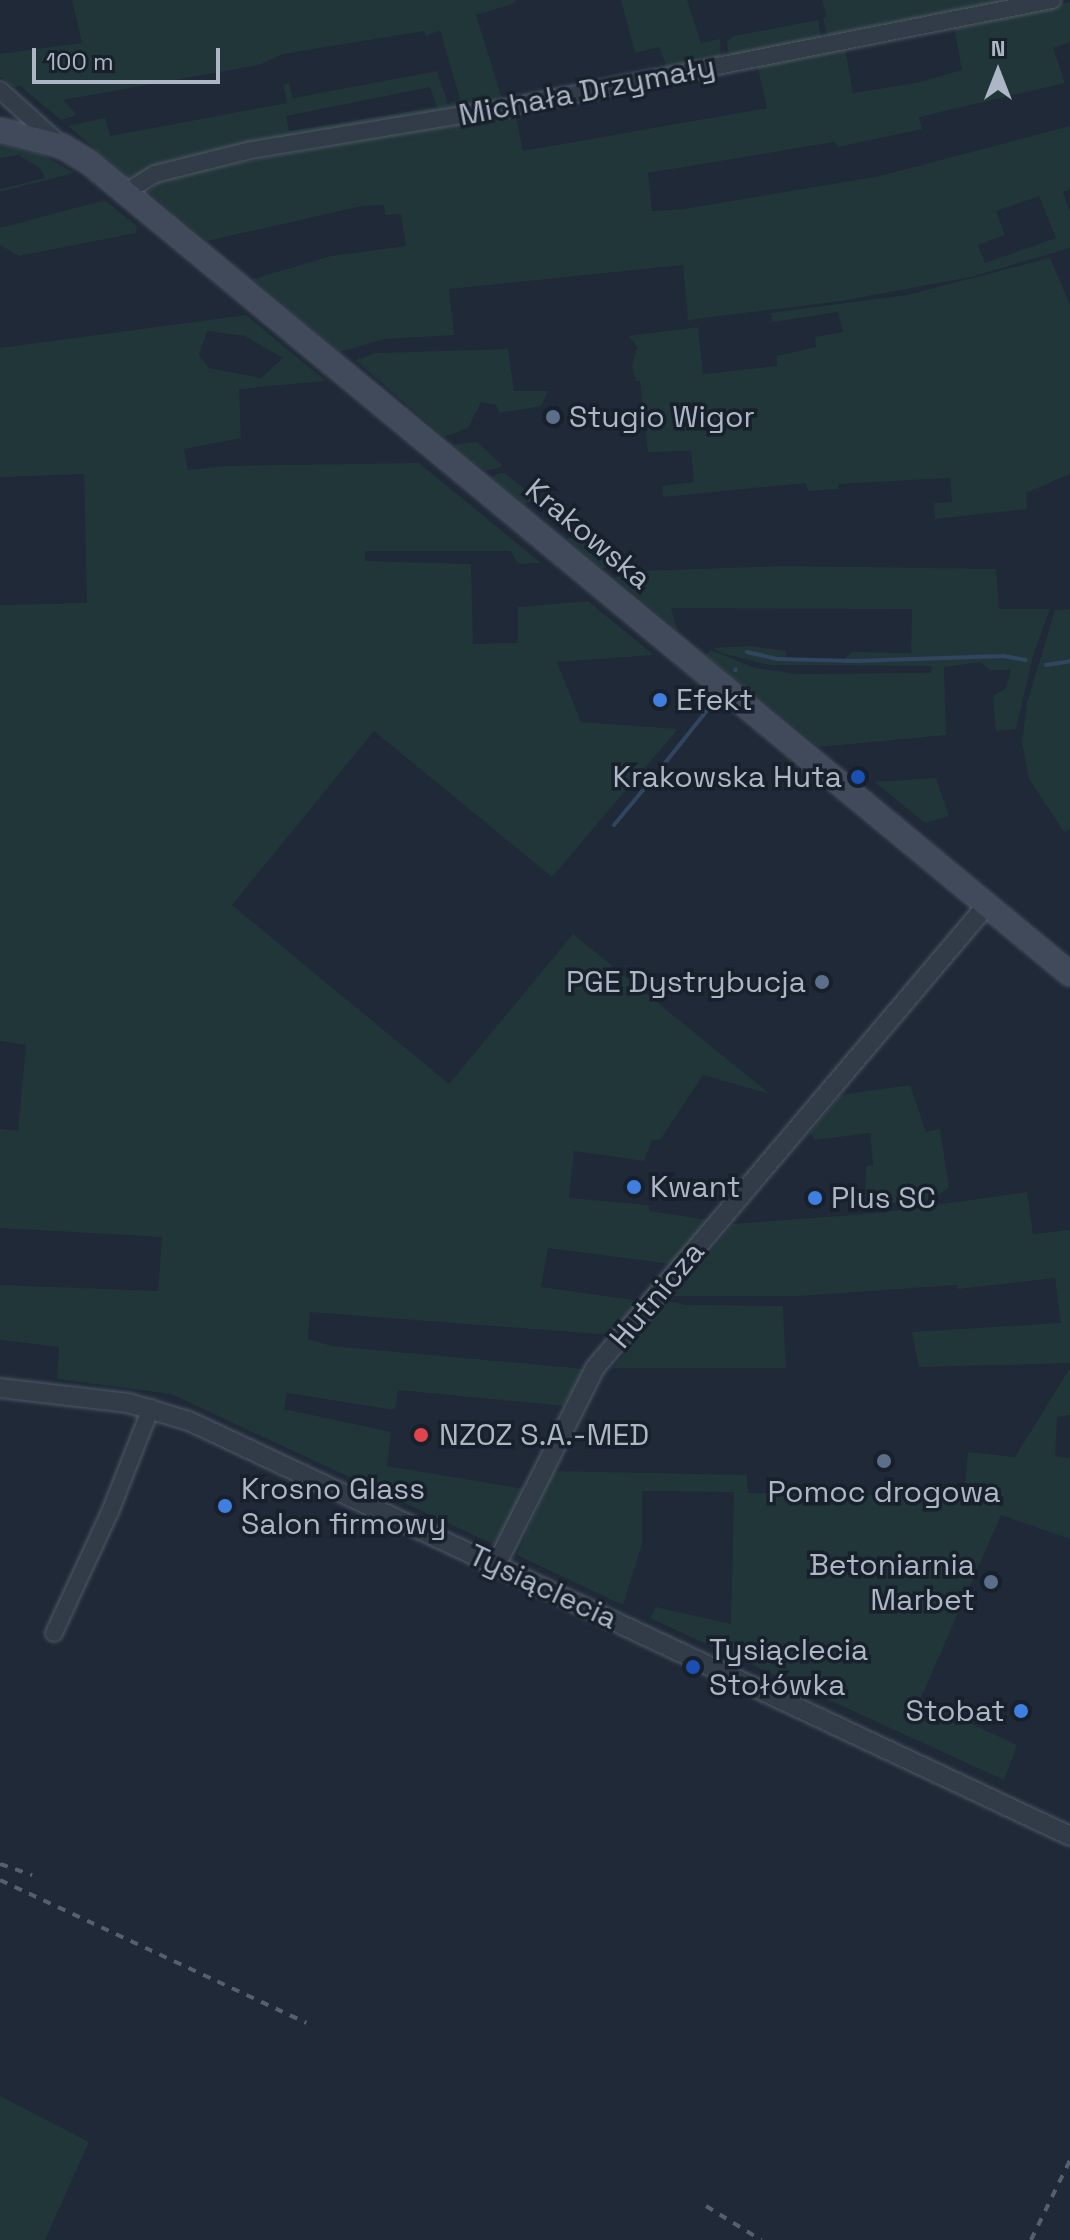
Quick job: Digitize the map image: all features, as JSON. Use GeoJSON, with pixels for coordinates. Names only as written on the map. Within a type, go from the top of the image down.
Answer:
{"type":"FeatureCollection","features":[{"type":"Feature","properties":{"kind":"main road","name":"Krakowska"},"geometry":{"type":"LineString","coordinates":[[0,130],[76,152],[1070,974]]}},
{"type":"Feature","properties":{"kind":"street","name":"Michała Drzymały"},"geometry":{"type":"LineString","coordinates":[[126,192],[155,174],[251,150],[505,108],[1052,0]]}},
{"type":"Feature","properties":{"kind":"street","name":"Krakowska"},"geometry":{"type":"LineString","coordinates":[[0,90],[62,146]]}},
{"type":"Feature","properties":{"kind":"street","name":"Hutnicza"},"geometry":{"type":"LineString","coordinates":[[496,1565],[595,1368],[986,906]]}},
{"type":"Feature","properties":{"kind":"street","name":"Tysiąclecia"},"geometry":{"type":"LineString","coordinates":[[0,1388],[151,1408],[189,1421],[1070,1836]]}},
{"type":"Feature","properties":{"kind":"street"},"geometry":{"type":"LineString","coordinates":[[54,1633],[110,1512],[151,1408]]}},
{"type":"Feature","properties":{"kind":"green space"},"geometry":{"type":"Polygon","coordinates":[[[72,0],[515,0],[515,3],[476,15],[503,102],[129,177],[68,126],[105,118],[110,136],[287,103],[283,85],[289,83],[293,98],[437,71],[448,104],[460,99],[440,30],[426,36],[424,31],[283,54],[259,65],[63,100],[77,115],[61,120],[20,86],[14,87],[0,76],[0,54],[82,43],[72,0]],[[430,87],[286,116],[289,131],[437,107],[430,87]]]}},
{"type":"Feature","properties":{"kind":"green space"},"geometry":{"type":"Polygon","coordinates":[[[621,0],[687,0],[701,43],[720,39],[721,58],[668,70],[659,47],[635,53],[621,0]]]}},
{"type":"Feature","properties":{"kind":"green space"},"geometry":{"type":"Polygon","coordinates":[[[822,0],[1021,0],[830,37],[827,36],[823,18],[827,17],[822,0]]]}},
{"type":"Feature","properties":{"kind":"green space"},"geometry":{"type":"Polygon","coordinates":[[[1070,2],[1070,42],[1053,48],[1065,83],[919,117],[922,129],[838,147],[834,142],[648,173],[652,211],[684,209],[880,176],[1070,126],[1070,189],[1063,192],[1070,212],[1070,248],[971,277],[841,301],[688,320],[683,265],[449,289],[454,335],[385,339],[340,352],[253,279],[331,256],[406,246],[401,214],[385,215],[384,205],[362,206],[207,241],[148,192],[160,181],[222,166],[515,112],[523,151],[767,108],[757,64],[845,47],[853,93],[916,83],[962,70],[954,28],[1070,2]],[[1039,196],[996,211],[1005,235],[978,245],[985,263],[1056,238],[1039,196]]]}},
{"type":"Feature","properties":{"kind":"green space"},"geometry":{"type":"Polygon","coordinates":[[[818,20],[821,39],[732,58],[728,51],[727,41],[734,36],[818,20]]]}},
{"type":"Feature","properties":{"kind":"green space"},"geometry":{"type":"Polygon","coordinates":[[[0,144],[43,155],[74,173],[0,192],[0,189],[45,178],[40,168],[18,155],[0,158],[0,144]]]}},
{"type":"Feature","properties":{"kind":"green space"},"geometry":{"type":"Polygon","coordinates":[[[105,200],[137,226],[136,233],[19,256],[0,245],[0,228],[105,200]]]}},
{"type":"Feature","properties":{"kind":"green space"},"geometry":{"type":"Polygon","coordinates":[[[1050,258],[1070,305],[1070,474],[1026,493],[1027,509],[935,519],[934,503],[952,502],[950,478],[839,484],[838,489],[808,491],[806,483],[663,497],[662,486],[694,482],[691,451],[648,452],[640,381],[636,381],[632,367],[637,347],[629,336],[698,327],[703,374],[777,366],[777,356],[816,347],[815,337],[843,332],[838,312],[772,322],[771,313],[907,295],[1050,258]]]}},
{"type":"Feature","properties":{"kind":"green space"},"geometry":{"type":"Polygon","coordinates":[[[246,315],[326,381],[239,389],[241,438],[184,449],[188,470],[226,466],[419,463],[541,563],[519,564],[510,551],[365,551],[365,561],[471,564],[473,644],[518,643],[518,607],[588,601],[654,655],[557,662],[581,722],[678,729],[552,877],[374,731],[232,905],[449,1084],[573,934],[770,1094],[703,1075],[660,1140],[652,1140],[644,1161],[574,1151],[569,1198],[648,1205],[650,1211],[708,1220],[671,1264],[548,1248],[541,1287],[641,1301],[613,1335],[310,1312],[308,1339],[332,1346],[585,1369],[564,1406],[398,1390],[395,1410],[287,1393],[284,1409],[391,1432],[387,1466],[525,1489],[497,1546],[171,1394],[57,1379],[59,1347],[0,1340],[0,1285],[158,1291],[162,1237],[0,1228],[0,1129],[18,1131],[26,1045],[0,1041],[0,605],[87,603],[84,474],[0,477],[0,348],[246,315]],[[207,331],[199,355],[209,368],[261,378],[283,358],[245,336],[207,331]]]}},
{"type":"Feature","properties":{"kind":"green space"},"geometry":{"type":"Polygon","coordinates":[[[508,349],[514,391],[548,391],[541,406],[500,413],[496,405],[481,402],[468,428],[444,437],[355,360],[376,353],[508,349]]]}},
{"type":"Feature","properties":{"kind":"green space"},"geometry":{"type":"Polygon","coordinates":[[[477,442],[501,467],[485,471],[453,445],[477,442]]]}},
{"type":"Feature","properties":{"kind":"green space"},"geometry":{"type":"Polygon","coordinates":[[[505,473],[534,497],[546,497],[524,504],[492,477],[505,473]]]}},
{"type":"Feature","properties":{"kind":"green space"},"geometry":{"type":"Polygon","coordinates":[[[584,534],[607,566],[603,569],[567,539],[584,534]]]}},
{"type":"Feature","properties":{"kind":"green space"},"geometry":{"type":"Polygon","coordinates":[[[785,566],[996,569],[999,609],[1050,609],[1034,652],[1016,729],[996,731],[993,696],[1006,688],[1011,670],[990,670],[981,662],[944,667],[946,735],[819,747],[706,655],[711,650],[755,668],[797,674],[931,673],[932,666],[770,665],[721,653],[714,648],[749,646],[786,651],[786,660],[839,663],[852,652],[911,653],[912,609],[671,608],[677,630],[614,577],[640,571],[785,566]]]}},
{"type":"Feature","properties":{"kind":"green space"},"geometry":{"type":"Polygon","coordinates":[[[1070,609],[1070,830],[1064,832],[1029,779],[1022,743],[1027,703],[1055,610],[1070,609]]]}},
{"type":"Feature","properties":{"kind":"green space"},"geometry":{"type":"Polygon","coordinates":[[[936,778],[949,816],[925,823],[875,782],[936,778]]]}},
{"type":"Feature","properties":{"kind":"green space"},"geometry":{"type":"Polygon","coordinates":[[[910,1085],[926,1132],[940,1129],[949,1188],[932,1199],[865,1206],[866,1166],[873,1165],[870,1133],[815,1140],[810,1133],[841,1095],[910,1085]]]}},
{"type":"Feature","properties":{"kind":"green space"},"geometry":{"type":"Polygon","coordinates":[[[1027,1192],[1033,1234],[1070,1230],[1070,1363],[919,1367],[912,1332],[1061,1323],[1055,1278],[958,1289],[956,1285],[799,1296],[674,1296],[733,1224],[879,1213],[1027,1192]]]}},
{"type":"Feature","properties":{"kind":"green space"},"geometry":{"type":"Polygon","coordinates":[[[668,1301],[685,1305],[783,1306],[786,1368],[613,1368],[668,1301]]]}},
{"type":"Feature","properties":{"kind":"green space"},"geometry":{"type":"Polygon","coordinates":[[[1070,1368],[1070,1415],[1057,1417],[1055,1456],[1070,1458],[1070,1539],[1001,1515],[920,1700],[1017,1745],[1004,1780],[650,1618],[656,1607],[731,1624],[734,1492],[642,1491],[642,1544],[623,1605],[517,1555],[553,1471],[747,1475],[748,1493],[964,1496],[968,1452],[1015,1457],[1070,1368]]]}},
{"type":"Feature","properties":{"kind":"green space"},"geometry":{"type":"Polygon","coordinates":[[[0,2096],[89,2142],[45,2240],[0,2240],[0,2096]]]}},
{"type":"Feature","properties":{"kind":"waterway"},"geometry":{"type":"LineString","coordinates":[[747,652],[777,659],[855,661],[1003,656],[1026,660]]}},
{"type":"Feature","properties":{"kind":"waterway"},"geometry":{"type":"LineString","coordinates":[[1046,665],[1070,661]]}},
{"type":"Feature","properties":{"kind":"waterway"},"geometry":{"type":"LineString","coordinates":[[665,763],[709,708]]}},
{"type":"Feature","properties":{"kind":"waterway"},"geometry":{"type":"LineString","coordinates":[[614,825],[653,778]]}},
{"type":"Feature","properties":{"kind":"railway"},"geometry":{"type":"LineString","coordinates":[[0,1864],[32,1875]]}},
{"type":"Feature","properties":{"kind":"railway"},"geometry":{"type":"LineString","coordinates":[[0,1880],[306,2023]]}},
{"type":"Feature","properties":{"kind":"railway"},"geometry":{"type":"LineString","coordinates":[[1031,2240],[1070,2160]]}},
{"type":"Feature","properties":{"kind":"railway"},"geometry":{"type":"LineString","coordinates":[[706,2206],[761,2240]]}},
{"type":"Feature","properties":{"kind":"place","name":"Stugio Wigor"},"geometry":{"type":"Point","coordinates":[553,417]}},
{"type":"Feature","properties":{"kind":"place","name":"Efekt"},"geometry":{"type":"Point","coordinates":[660,700]}},
{"type":"Feature","properties":{"kind":"place","name":"Krakowska Huta"},"geometry":{"type":"Point","coordinates":[858,777]}},
{"type":"Feature","properties":{"kind":"place","name":"PGE Dystrybucja"},"geometry":{"type":"Point","coordinates":[822,982]}},
{"type":"Feature","properties":{"kind":"place","name":"Kwant"},"geometry":{"type":"Point","coordinates":[634,1187]}},
{"type":"Feature","properties":{"kind":"place","name":"Plus SC"},"geometry":{"type":"Point","coordinates":[815,1198]}},
{"type":"Feature","properties":{"kind":"place","name":"NZOZ S.A.-MED"},"geometry":{"type":"Point","coordinates":[421,1435]}},
{"type":"Feature","properties":{"kind":"place","name":"Pomoc drogowa"},"geometry":{"type":"Point","coordinates":[884,1461]}},
{"type":"Feature","properties":{"kind":"place","name":"Krosno Glass Salon firmowy"},"geometry":{"type":"Point","coordinates":[225,1506]}},
{"type":"Feature","properties":{"kind":"place","name":"Betoniarnia Marbet"},"geometry":{"type":"Point","coordinates":[991,1582]}},
{"type":"Feature","properties":{"kind":"place","name":"Tysiąclecia Stołówka"},"geometry":{"type":"Point","coordinates":[693,1667]}},
{"type":"Feature","properties":{"kind":"place","name":"Stobat"},"geometry":{"type":"Point","coordinates":[1021,1711]}}]}
